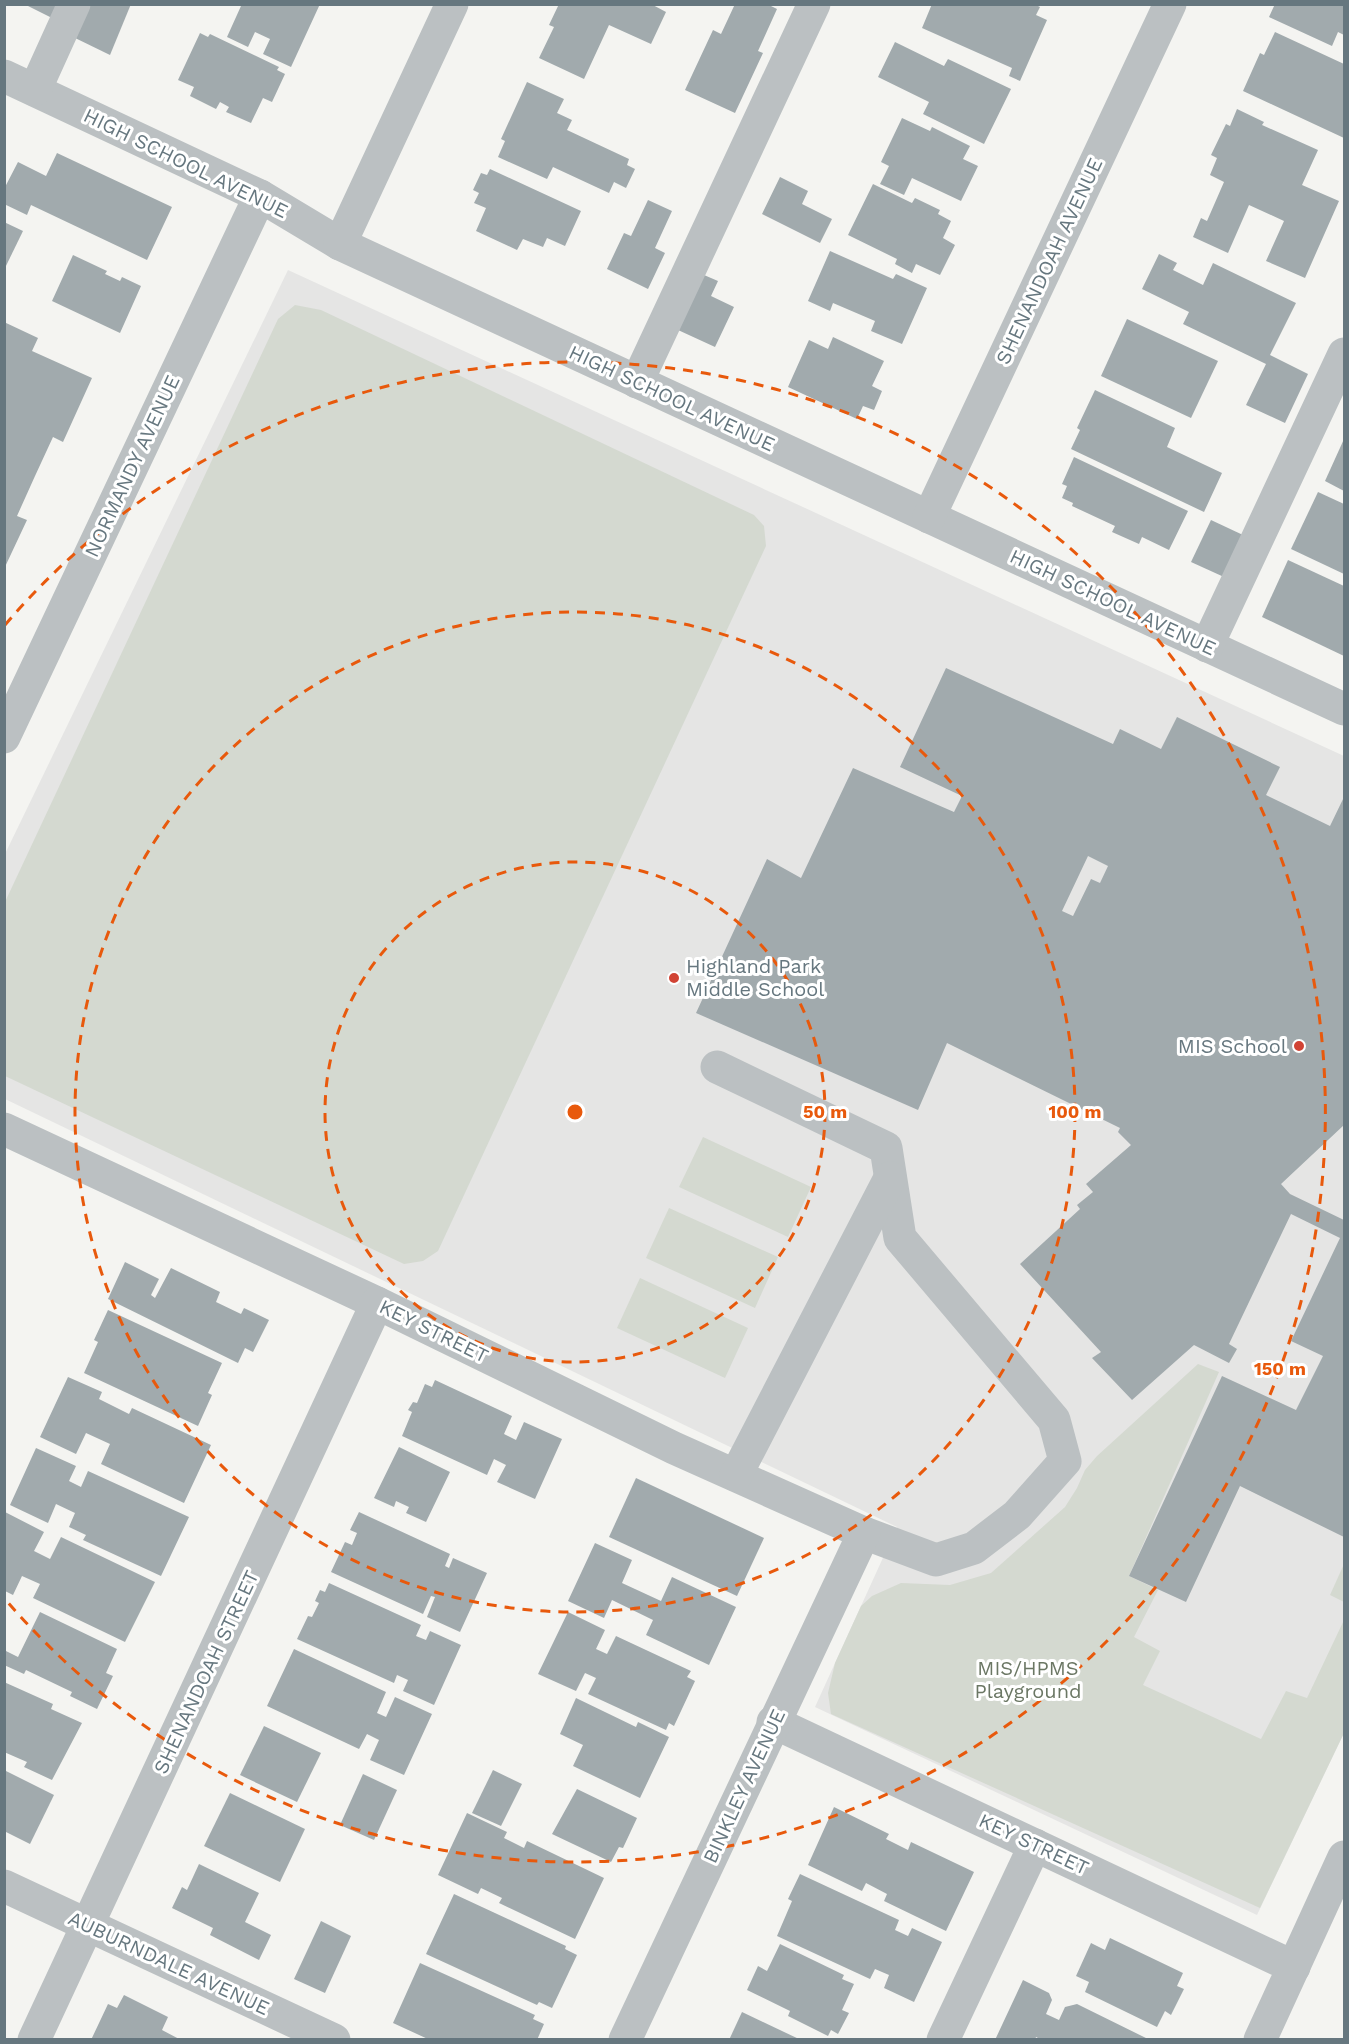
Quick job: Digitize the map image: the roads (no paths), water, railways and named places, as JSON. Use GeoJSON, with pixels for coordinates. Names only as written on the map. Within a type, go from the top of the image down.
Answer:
{"type":"FeatureCollection","features":[{"type":"Feature","properties":{"kind":"street"},"geometry":{"type":"LineString","coordinates":[[35,90],[74,4]]}},
{"type":"Feature","properties":{"kind":"street"},"geometry":{"type":"LineString","coordinates":[[340,244],[452,4]]}},
{"type":"Feature","properties":{"kind":"street"},"geometry":{"type":"LineString","coordinates":[[637,382],[814,4]]}},
{"type":"Feature","properties":{"kind":"street","name":"SHENANDOAH AVENUE"},"geometry":{"type":"LineString","coordinates":[[929,517],[1170,4]]}},
{"type":"Feature","properties":{"kind":"street","name":"HIGH SCHOOL AVENUE"},"geometry":{"type":"LineString","coordinates":[[4,76],[260,196],[340,244],[1344,709]]}},
{"type":"Feature","properties":{"kind":"street","name":"NORMANDY AVENUE"},"geometry":{"type":"LineString","coordinates":[[8,721],[260,196]]}},
{"type":"Feature","properties":{"kind":"street"},"geometry":{"type":"LineString","coordinates":[[1207,646],[1344,354]]}},
{"type":"Feature","properties":{"kind":"street"},"geometry":{"type":"LineString","coordinates":[[717,1067],[886,1148],[890,1178],[736,1475]]}},
{"type":"Feature","properties":{"kind":"street","name":"KEY STREET"},"geometry":{"type":"LineString","coordinates":[[4,1130],[377,1303],[615,1420],[864,1533],[936,1560],[974,1548],[1017,1515],[1065,1461],[1053,1420],[900,1238],[890,1178]]}},
{"type":"Feature","properties":{"kind":"street","name":"SHENANDOAH STREET"},"geometry":{"type":"LineString","coordinates":[[34,2040],[377,1303]]}},
{"type":"Feature","properties":{"kind":"street","name":"BINKLEY AVENUE"},"geometry":{"type":"LineString","coordinates":[[625,2040],[864,1533]]}},
{"type":"Feature","properties":{"kind":"street","name":"KEY STREET"},"geometry":{"type":"LineString","coordinates":[[773,1722],[1294,1967]]}},
{"type":"Feature","properties":{"kind":"street"},"geometry":{"type":"LineString","coordinates":[[943,2040],[1035,1845]]}},
{"type":"Feature","properties":{"kind":"street"},"geometry":{"type":"LineString","coordinates":[[1260,2040],[1344,1857]]}},
{"type":"Feature","properties":{"kind":"street","name":"AUBURNDALE AVENUE"},"geometry":{"type":"LineString","coordinates":[[4,1886],[334,2040]]}},
{"type":"Feature","properties":{"kind":"place","name":"Highland Park Middle School"},"geometry":{"type":"Point","coordinates":[674,978]}},
{"type":"Feature","properties":{"kind":"place","name":"MIS School"},"geometry":{"type":"Point","coordinates":[1299,1046]}},
{"type":"Feature","properties":{"kind":"park label","name":"MIS/HPMS Playground"},"geometry":{"type":"Point","coordinates":[1028,1680]}}]}
